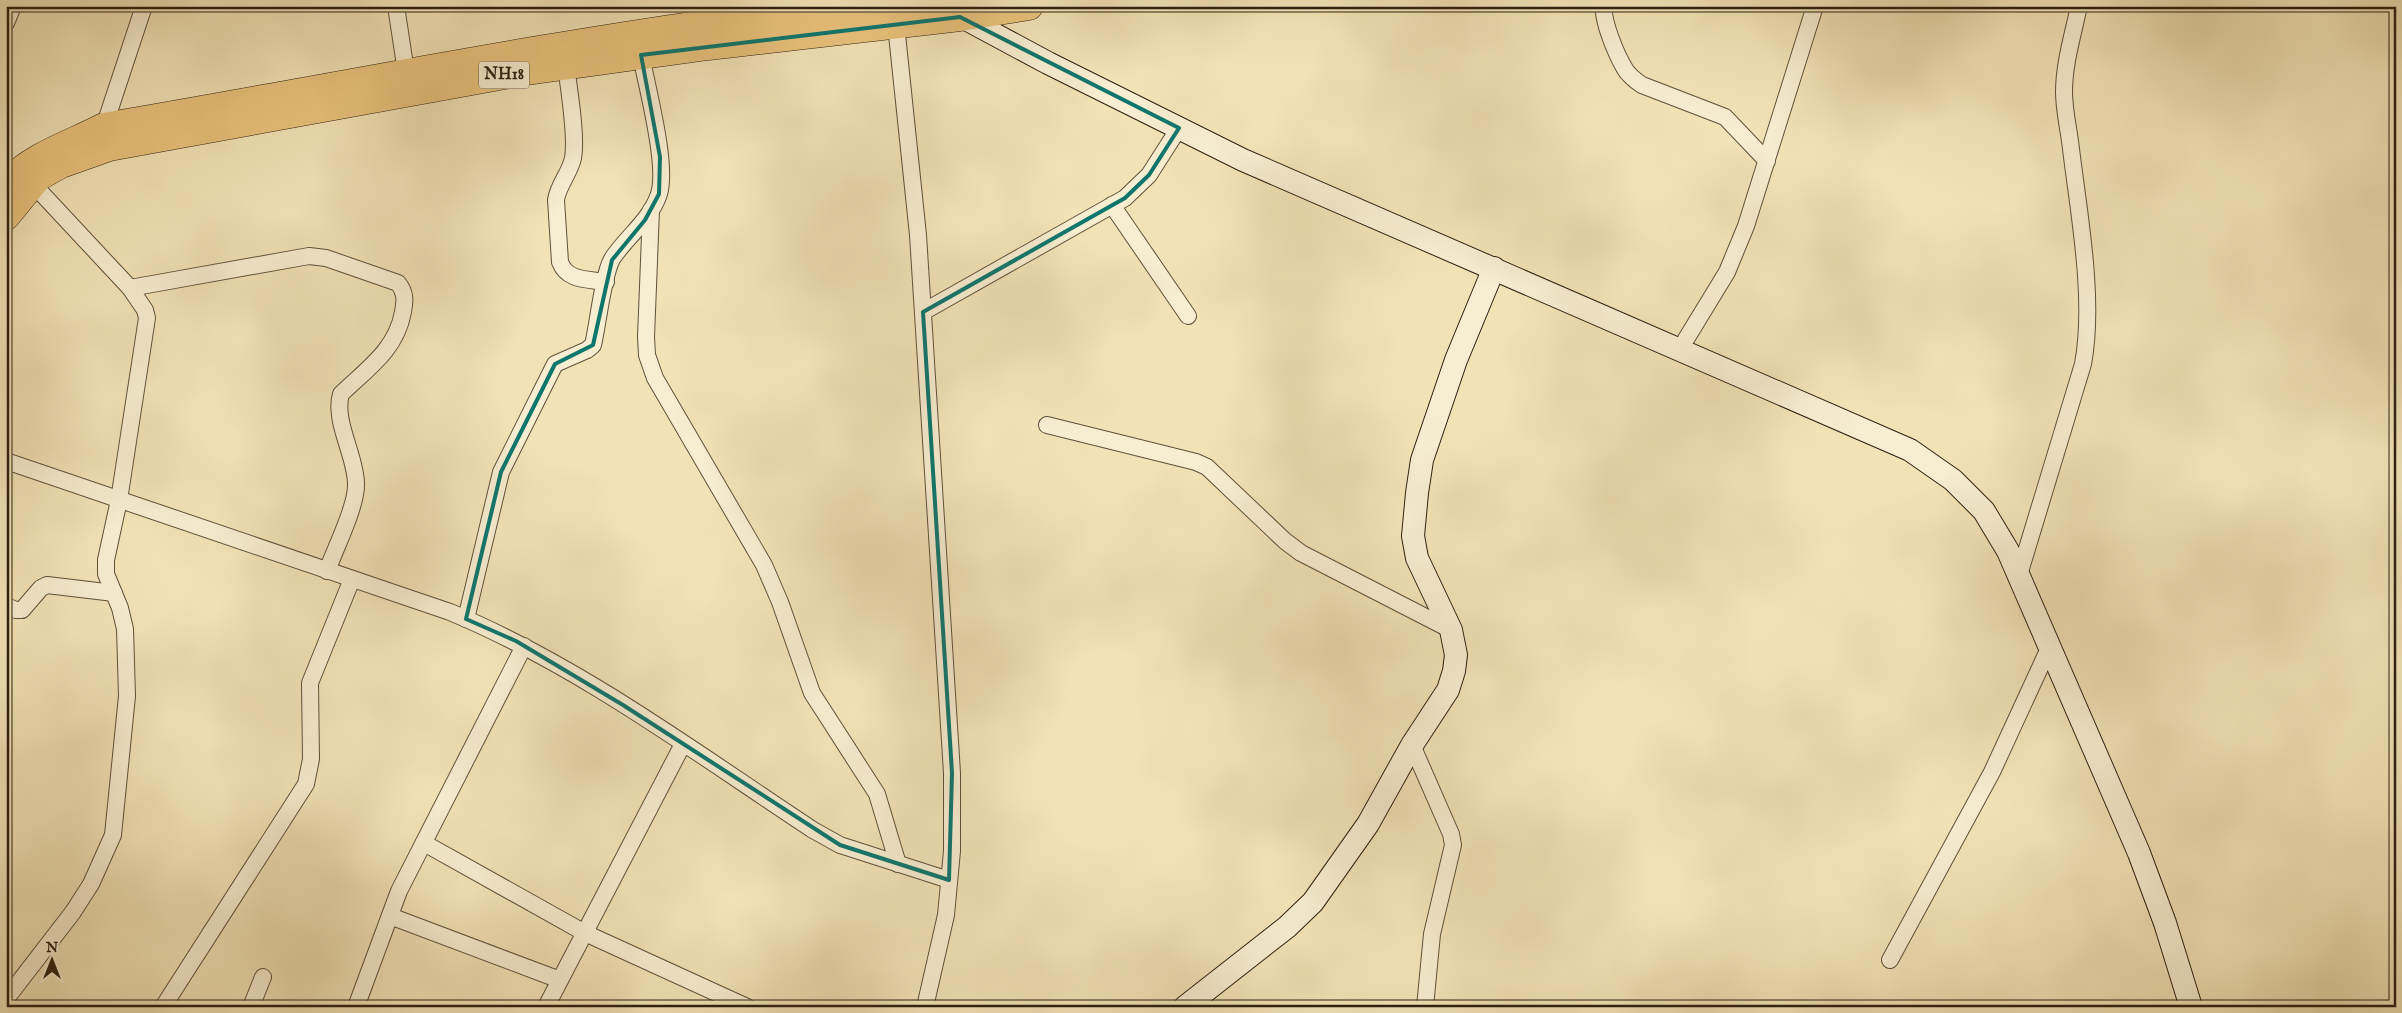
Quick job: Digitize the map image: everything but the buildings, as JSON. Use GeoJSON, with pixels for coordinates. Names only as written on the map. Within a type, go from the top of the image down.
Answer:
{"type":"FeatureCollection","features":[{"type":"Feature","properties":{"kind":"highway","name":"NH18"},"geometry":{"type":"LineString","coordinates":[[6,216],[19,183],[30,162],[104,126],[742,12],[868,6]]}},
{"type":"Feature","properties":{"kind":"highway","name":"NH18"},"geometry":{"type":"LineString","coordinates":[[19,183],[38,177],[61,164],[109,147],[409,91],[641,55],[896,24],[952,12],[1029,6]]}},
{"type":"Feature","properties":{"kind":"main road"},"geometry":{"type":"LineString","coordinates":[[952,12],[1243,160],[1910,450],[1953,480],[1984,511],[2008,551],[2019,575],[2139,853],[2165,923],[2191,1007]]}},
{"type":"Feature","properties":{"kind":"main road"},"geometry":{"type":"LineString","coordinates":[[1185,1007],[1313,902],[1368,824],[1412,745],[1448,690],[1454,671],[1456,655],[1451,630],[1417,558],[1413,536],[1417,493],[1422,460],[1456,360],[1494,268]]}},
{"type":"Feature","properties":{"kind":"street"},"geometry":{"type":"LineString","coordinates":[[6,23],[13,6]]}},
{"type":"Feature","properties":{"kind":"street"},"geometry":{"type":"LineString","coordinates":[[104,126],[144,6]]}},
{"type":"Feature","properties":{"kind":"street"},"geometry":{"type":"LineString","coordinates":[[396,6],[406,72]]}},
{"type":"Feature","properties":{"kind":"street"},"geometry":{"type":"LineString","coordinates":[[1604,6],[1605,22],[1625,69],[1632,78],[1642,85],[1725,117],[1767,161]]}},
{"type":"Feature","properties":{"kind":"street"},"geometry":{"type":"LineString","coordinates":[[1680,349],[1727,272],[1746,226],[1815,6]]}},
{"type":"Feature","properties":{"kind":"street"},"geometry":{"type":"LineString","coordinates":[[2019,575],[2083,364],[2087,341],[2088,320],[2079,215],[2064,94],[2067,56],[2080,6]]}},
{"type":"Feature","properties":{"kind":"street"},"geometry":{"type":"LineString","coordinates":[[896,24],[918,235],[952,772],[952,851],[946,915],[926,1007]]}},
{"type":"Feature","properties":{"kind":"street"},"geometry":{"type":"LineString","coordinates":[[466,618],[501,472],[555,364],[587,350],[593,345],[612,260],[651,210],[659,194],[662,175],[641,55]]}},
{"type":"Feature","properties":{"kind":"street"},"geometry":{"type":"LineString","coordinates":[[566,66],[574,150],[570,167],[557,193],[556,200],[560,262],[563,271],[568,276],[606,282]]}},
{"type":"Feature","properties":{"kind":"street"},"geometry":{"type":"LineString","coordinates":[[923,312],[1125,198],[1149,175],[1179,128]]}},
{"type":"Feature","properties":{"kind":"street"},"geometry":{"type":"LineString","coordinates":[[6,999],[74,912],[91,884],[113,836],[127,696],[125,628],[106,574],[106,560],[119,500],[148,318],[145,310],[130,288],[19,183]]}},
{"type":"Feature","properties":{"kind":"street"},"geometry":{"type":"LineString","coordinates":[[1112,205],[1188,316]]}},
{"type":"Feature","properties":{"kind":"street"},"geometry":{"type":"LineString","coordinates":[[651,210],[646,337],[648,355],[655,378],[764,565],[780,602],[812,693],[877,794],[898,864]]}},
{"type":"Feature","properties":{"kind":"street"},"geometry":{"type":"LineString","coordinates":[[130,288],[309,256],[326,258],[398,283],[403,289],[405,298],[397,336],[388,349],[342,394],[340,400],[340,416],[354,467],[356,494],[327,571]]}},
{"type":"Feature","properties":{"kind":"street"},"geometry":{"type":"LineString","coordinates":[[1047,425],[1196,462],[1207,467],[1300,553],[1451,630]]}},
{"type":"Feature","properties":{"kind":"street"},"geometry":{"type":"LineString","coordinates":[[6,461],[466,618],[524,646],[623,705],[813,830],[840,845],[949,880]]}},
{"type":"Feature","properties":{"kind":"street"},"geometry":{"type":"LineString","coordinates":[[163,1007],[306,784],[310,759],[310,683],[352,579]]}},
{"type":"Feature","properties":{"kind":"street"},"geometry":{"type":"LineString","coordinates":[[6,606],[22,610],[41,588],[47,585],[114,593]]}},
{"type":"Feature","properties":{"kind":"street"},"geometry":{"type":"LineString","coordinates":[[356,1007],[399,891],[524,646]]}},
{"type":"Feature","properties":{"kind":"street"},"geometry":{"type":"LineString","coordinates":[[1890,960],[1992,772],[2050,646]]}},
{"type":"Feature","properties":{"kind":"street"},"geometry":{"type":"LineString","coordinates":[[546,1007],[683,744]]}},
{"type":"Feature","properties":{"kind":"street"},"geometry":{"type":"LineString","coordinates":[[1412,745],[1451,834],[1453,844],[1432,934],[1424,1007]]}},
{"type":"Feature","properties":{"kind":"street"},"geometry":{"type":"LineString","coordinates":[[424,843],[585,933],[747,1007]]}},
{"type":"Feature","properties":{"kind":"street"},"geometry":{"type":"LineString","coordinates":[[390,916],[560,980]]}},
{"type":"Feature","properties":{"kind":"street"},"geometry":{"type":"LineString","coordinates":[[251,1007],[263,976]]}},
{"type":"Feature","properties":{"kind":"highlighted area"},"geometry":{"type":"Polygon","coordinates":[[[960,17],[1179,128],[1149,175],[1125,198],[923,312],[952,773],[949,880],[840,845],[623,705],[516,641],[466,619],[501,472],[555,364],[593,345],[612,260],[645,220],[659,194],[660,157],[641,55],[960,17]]]}}]}
